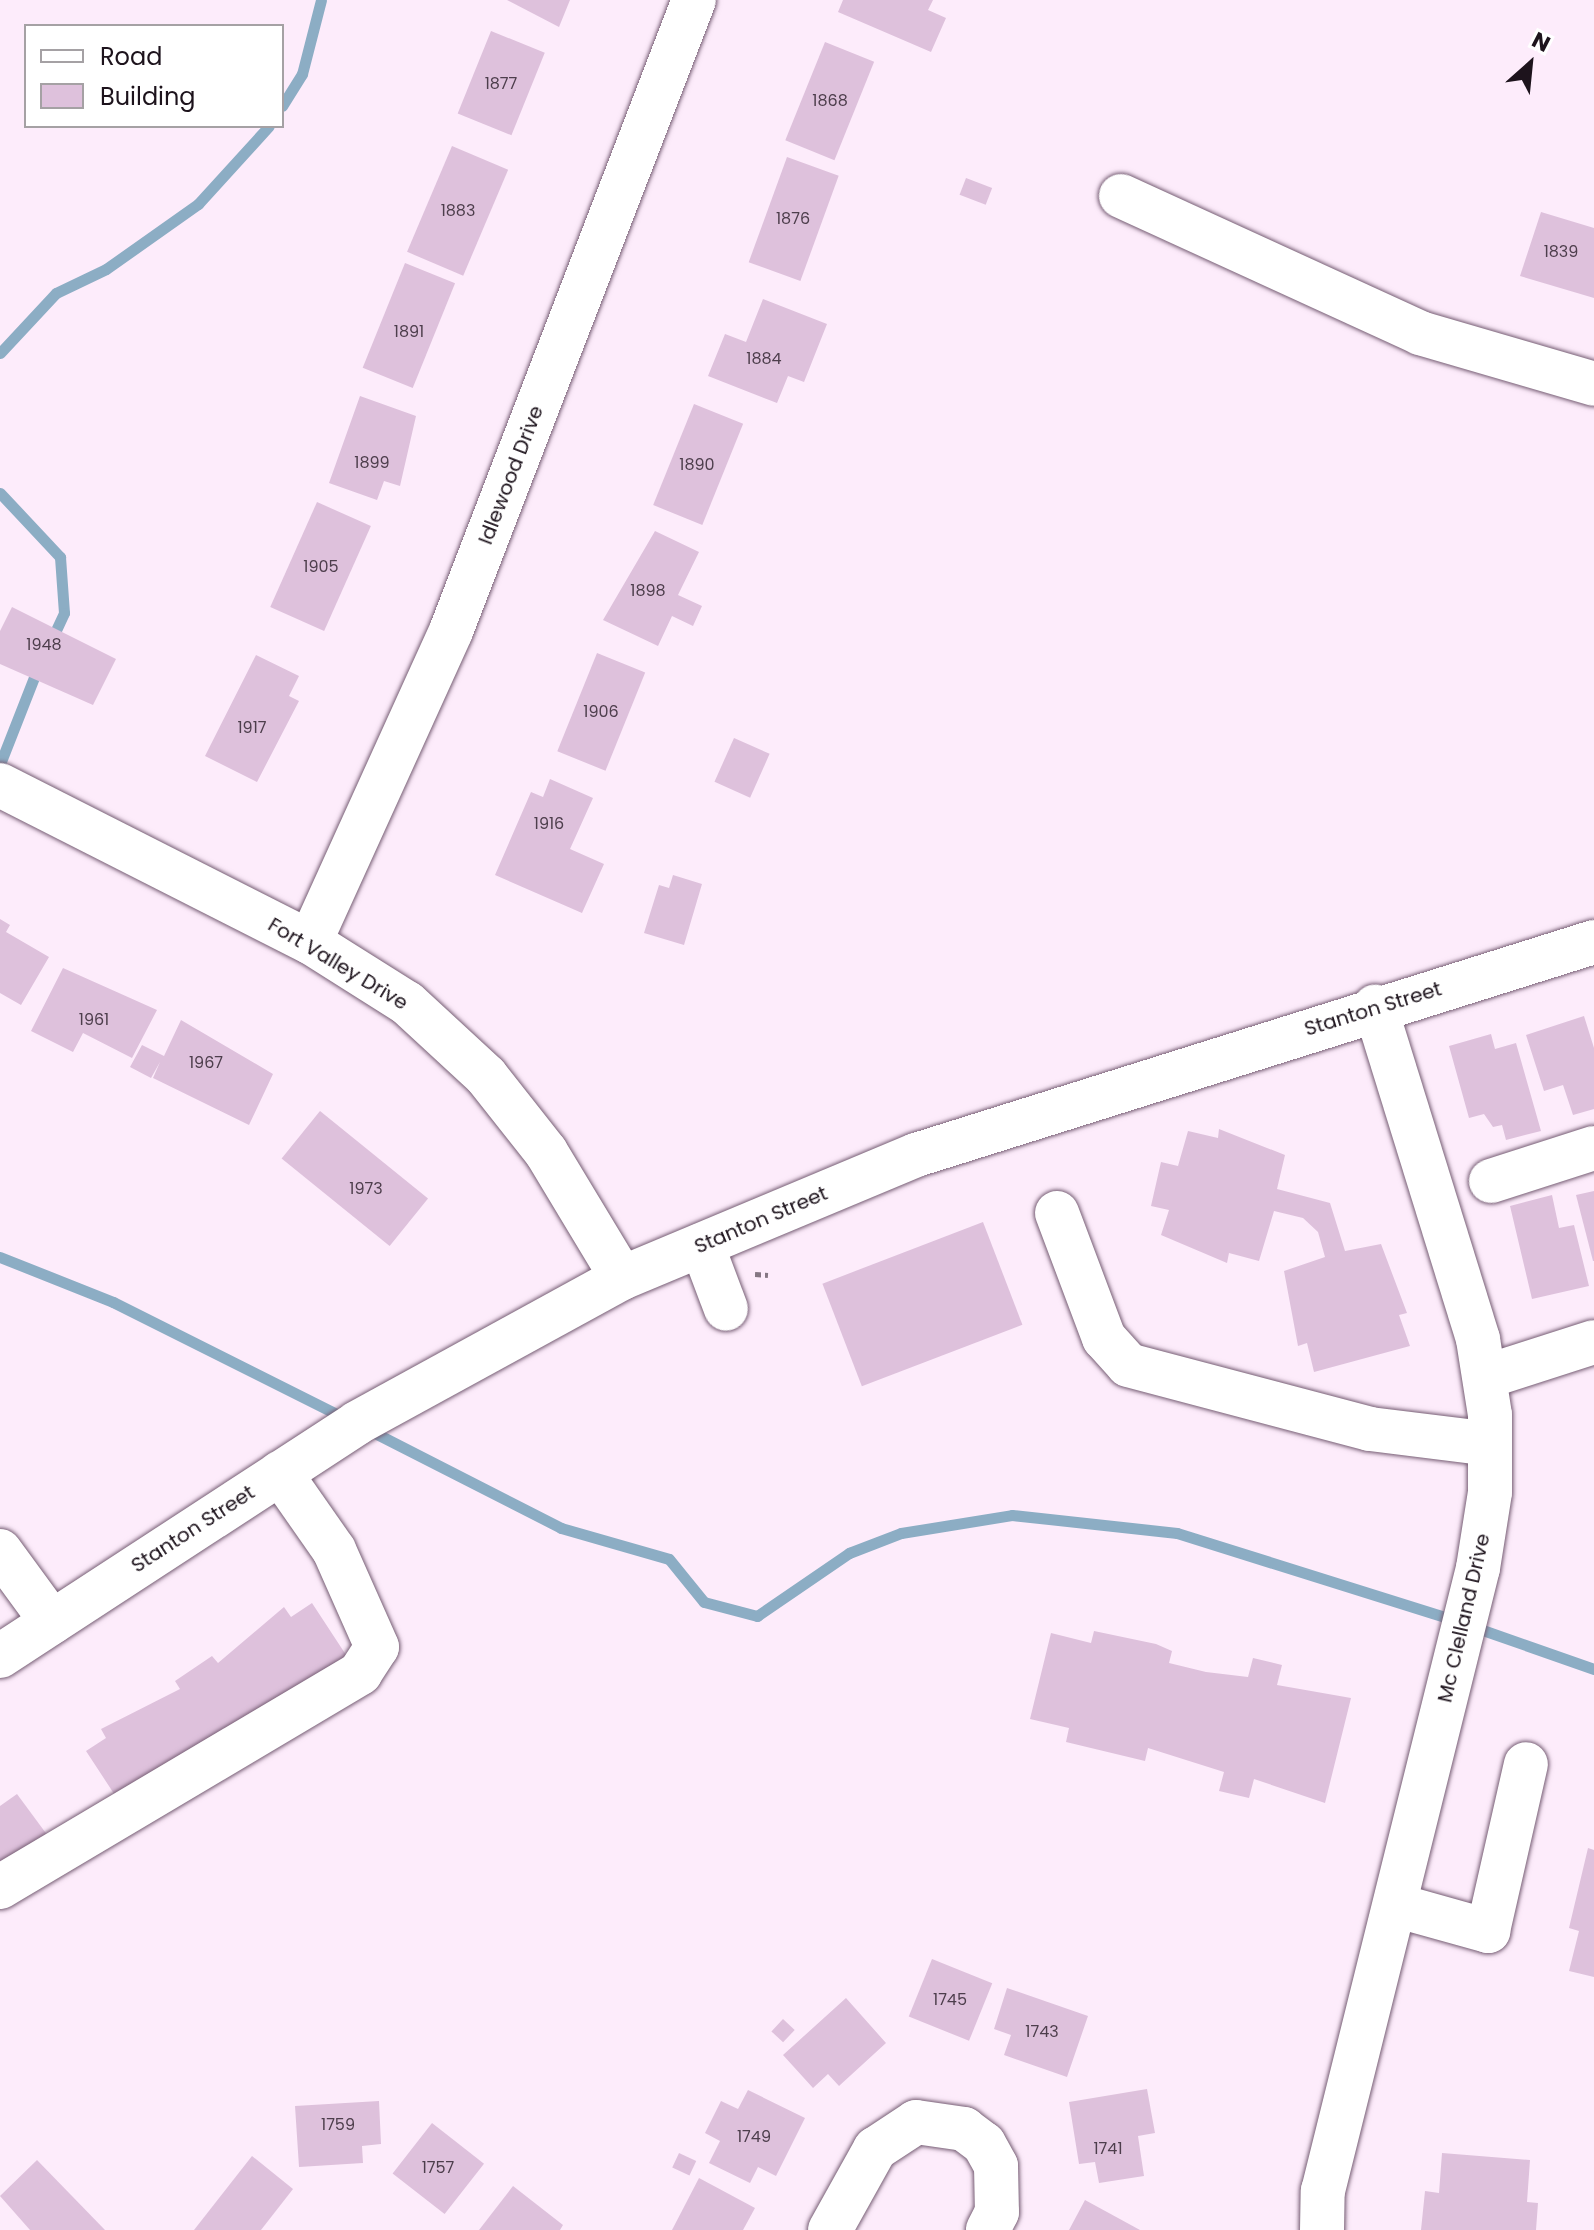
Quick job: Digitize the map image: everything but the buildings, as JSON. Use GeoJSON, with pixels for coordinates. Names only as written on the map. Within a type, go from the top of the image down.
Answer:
{"type":"FeatureCollection","features":[{"type":"Feature","properties":{"kind":"street","name":"Idlewood Drive"},"geometry":{"type":"LineString","coordinates":[[310,942],[451,631],[694,0]]}},
{"type":"Feature","properties":{"kind":"street"},"geometry":{"type":"LineString","coordinates":[[1121,196],[1420,333],[1594,384]]}},
{"type":"Feature","properties":{"kind":"street","name":"Fort Valley Drive"},"geometry":{"type":"LineString","coordinates":[[0,785],[310,942],[407,1003],[486,1076],[546,1152],[622,1278]]}},
{"type":"Feature","properties":{"kind":"street","name":"Stanton Street"},"geometry":{"type":"LineString","coordinates":[[0,1656],[280,1473],[622,1278],[916,1155],[1375,1007],[1594,942]]}},
{"type":"Feature","properties":{"kind":"street","name":"Mc Clelland Drive"},"geometry":{"type":"LineString","coordinates":[[1322,2230],[1323,2191],[1478,1568],[1490,1444],[1485,1377],[1375,1007]]}},
{"type":"Feature","properties":{"kind":"street"},"geometry":{"type":"LineString","coordinates":[[1491,1181],[1594,1148]]}},
{"type":"Feature","properties":{"kind":"street"},"geometry":{"type":"LineString","coordinates":[[1057,1213],[1104,1338],[1128,1365],[1370,1429],[1490,1444]]}},
{"type":"Feature","properties":{"kind":"street"},"geometry":{"type":"LineString","coordinates":[[702,1245],[726,1309]]}},
{"type":"Feature","properties":{"kind":"street"},"geometry":{"type":"LineString","coordinates":[[1485,1377],[1594,1342]]}},
{"type":"Feature","properties":{"kind":"street"},"geometry":{"type":"LineString","coordinates":[[0,1887],[360,1673],[377,1647],[334,1550],[280,1473]]}},
{"type":"Feature","properties":{"kind":"street"},"geometry":{"type":"LineString","coordinates":[[0,1551],[52,1622]]}},
{"type":"Feature","properties":{"kind":"street"},"geometry":{"type":"LineString","coordinates":[[1395,1905],[1488,1931],[1526,1764]]}},
{"type":"Feature","properties":{"kind":"street"},"geometry":{"type":"LineString","coordinates":[[830,2230],[875,2149],[916,2122],[964,2129],[984,2144],[996,2166],[997,2212],[988,2230]]}},
{"type":"Feature","properties":{"kind":"waterway"},"geometry":{"type":"LineString","coordinates":[[284,103],[302,74],[321,0]]}},
{"type":"Feature","properties":{"kind":"waterway"},"geometry":{"type":"LineString","coordinates":[[0,353],[56,293],[106,269],[198,204],[267,128]]}},
{"type":"Feature","properties":{"kind":"waterway"},"geometry":{"type":"LineString","coordinates":[[0,493],[60,557],[64,613],[51,641]]}},
{"type":"Feature","properties":{"kind":"waterway"},"geometry":{"type":"LineString","coordinates":[[0,764],[38,667]]}},
{"type":"Feature","properties":{"kind":"waterway"},"geometry":{"type":"LineString","coordinates":[[0,1257],[113,1302],[347,1419]]}},
{"type":"Feature","properties":{"kind":"waterway"},"geometry":{"type":"LineString","coordinates":[[369,1430],[561,1528],[669,1559],[704,1602],[757,1616],[849,1553],[901,1533],[1012,1515],[1177,1533],[1458,1621]]}},
{"type":"Feature","properties":{"kind":"waterway"},"geometry":{"type":"LineString","coordinates":[[1474,1627],[1594,1669]]}}]}
